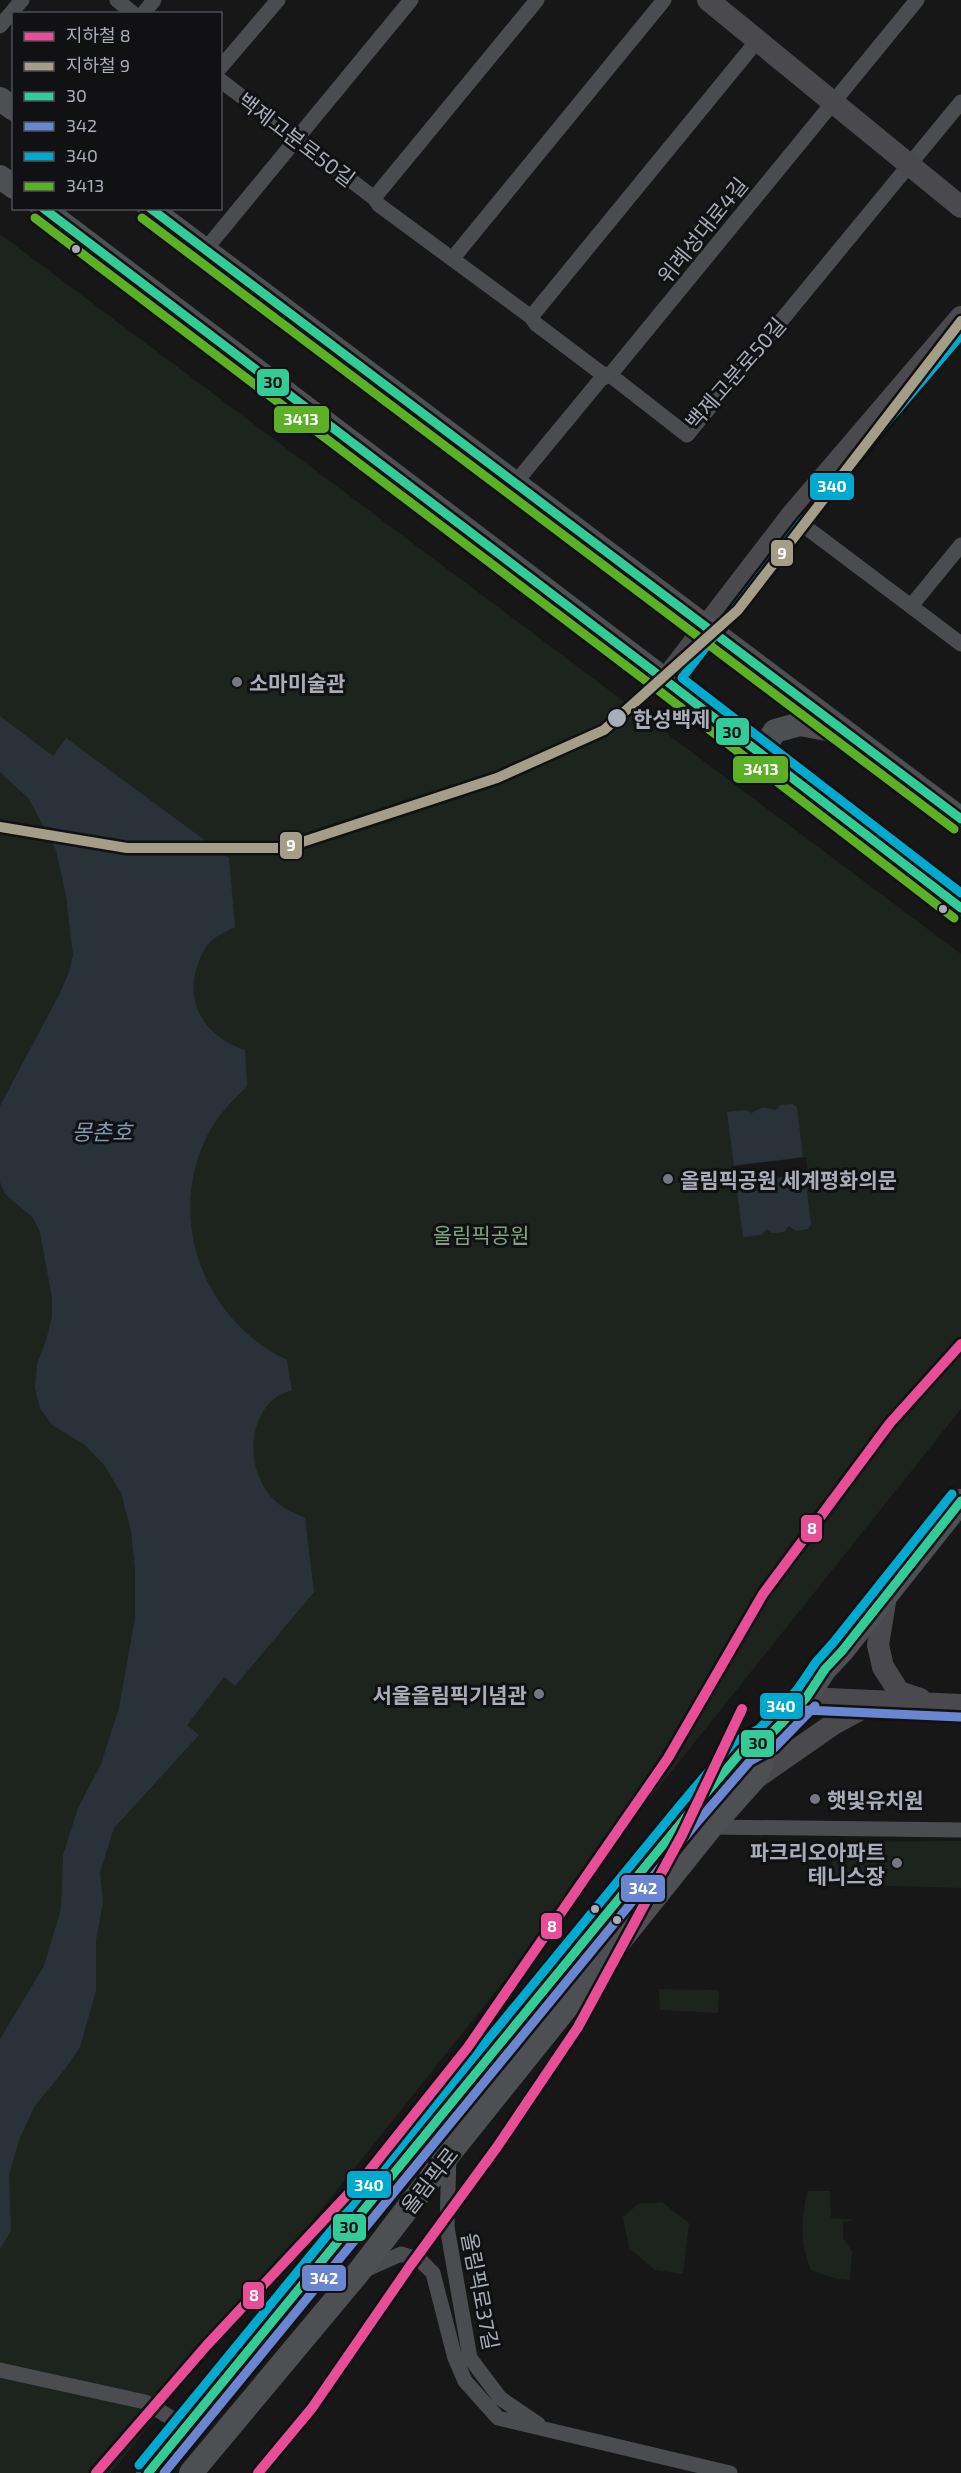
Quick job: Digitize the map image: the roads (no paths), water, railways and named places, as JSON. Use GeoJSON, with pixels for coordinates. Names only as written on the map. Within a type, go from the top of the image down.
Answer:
{"type":"FeatureCollection","features":[{"type":"Feature","properties":{"kind":"main road"},"geometry":{"type":"LineString","coordinates":[[708,0],[961,207]]}},
{"type":"Feature","properties":{"kind":"main road"},"geometry":{"type":"LineString","coordinates":[[45,210],[665,680],[961,908]]}},
{"type":"Feature","properties":{"kind":"main road"},"geometry":{"type":"LineString","coordinates":[[152,210],[961,819]]}},
{"type":"Feature","properties":{"kind":"main road"},"geometry":{"type":"LineString","coordinates":[[665,680],[791,516],[961,317]]}},
{"type":"Feature","properties":{"kind":"main road"},"geometry":{"type":"LineString","coordinates":[[771,762],[767,743],[775,731],[800,724],[848,733]]}},
{"type":"Feature","properties":{"kind":"main road","name":"올림픽로"},"geometry":{"type":"LineString","coordinates":[[148,2473],[690,1812],[742,1751],[766,1739],[806,1698],[825,1670],[843,1651],[961,1501]]}},
{"type":"Feature","properties":{"kind":"main road"},"geometry":{"type":"LineString","coordinates":[[886,1596],[878,1645],[884,1667],[899,1692],[933,1704]]}},
{"type":"Feature","properties":{"kind":"main road"},"geometry":{"type":"LineString","coordinates":[[806,1698],[961,1705]]}},
{"type":"Feature","properties":{"kind":"main road"},"geometry":{"type":"LineString","coordinates":[[753,1780],[835,1723],[874,1702]]}},
{"type":"Feature","properties":{"kind":"main road","name":"올림픽로"},"geometry":{"type":"LineString","coordinates":[[191,2473],[358,2273],[449,2154],[711,1827],[753,1780],[761,1766],[766,1739]]}},
{"type":"Feature","properties":{"kind":"street"},"geometry":{"type":"LineString","coordinates":[[0,26],[22,0]]}},
{"type":"Feature","properties":{"kind":"street"},"geometry":{"type":"LineString","coordinates":[[117,0],[132,12]]}},
{"type":"Feature","properties":{"kind":"street"},"geometry":{"type":"LineString","coordinates":[[145,12],[154,0]]}},
{"type":"Feature","properties":{"kind":"street"},"geometry":{"type":"LineString","coordinates":[[222,66],[278,0]]}},
{"type":"Feature","properties":{"kind":"street"},"geometry":{"type":"LineString","coordinates":[[205,250],[411,0]]}},
{"type":"Feature","properties":{"kind":"street","name":"백제고분로50길"},"geometry":{"type":"LineString","coordinates":[[375,198],[537,0]]}},
{"type":"Feature","properties":{"kind":"street"},"geometry":{"type":"LineString","coordinates":[[453,258],[664,0]]}},
{"type":"Feature","properties":{"kind":"street","name":"위례성대로4길"},"geometry":{"type":"LineString","coordinates":[[516,482],[601,379],[610,375],[916,0]]}},
{"type":"Feature","properties":{"kind":"street"},"geometry":{"type":"LineString","coordinates":[[531,317],[757,41]]}},
{"type":"Feature","properties":{"kind":"street","name":"백제고분로50길"},"geometry":{"type":"LineString","coordinates":[[222,82],[375,198],[379,205],[446,256],[453,258],[531,317],[536,324],[601,373],[610,375],[687,435],[909,165]]}},
{"type":"Feature","properties":{"kind":"street"},"geometry":{"type":"LineString","coordinates":[[909,165],[961,102]]}},
{"type":"Feature","properties":{"kind":"street"},"geometry":{"type":"LineString","coordinates":[[791,516],[961,644]]}},
{"type":"Feature","properties":{"kind":"street"},"geometry":{"type":"LineString","coordinates":[[911,606],[961,545]]}},
{"type":"Feature","properties":{"kind":"street"},"geometry":{"type":"LineString","coordinates":[[711,1827],[961,1830]]}},
{"type":"Feature","properties":{"kind":"street","name":"올림픽로37길"},"geometry":{"type":"LineString","coordinates":[[449,2154],[447,2227],[470,2358],[500,2398],[546,2429],[730,2473]]}},
{"type":"Feature","properties":{"kind":"street"},"geometry":{"type":"LineString","coordinates":[[358,2273],[401,2254],[420,2260],[433,2273],[455,2358],[465,2381],[498,2418],[546,2429]]}},
{"type":"Feature","properties":{"kind":"street"},"geometry":{"type":"LineString","coordinates":[[0,2370],[145,2402],[187,2426]]}},
{"type":"Feature","properties":{"kind":"water","name":"몽촌호"},"geometry":{"type":"Polygon","coordinates":[[[0,716],[53,756],[66,738],[229,858],[235,927],[211,941],[205,948],[196,970],[193,987],[199,1012],[205,1022],[222,1039],[245,1050],[247,1086],[218,1117],[205,1140],[194,1172],[190,1204],[193,1236],[201,1266],[215,1295],[234,1321],[258,1343],[287,1360],[292,1390],[277,1397],[265,1409],[254,1437],[254,1452],[256,1468],[269,1495],[283,1507],[305,1518],[314,1592],[235,1686],[224,1677],[187,1725],[199,1735],[114,1828],[100,1872],[103,1902],[96,1940],[96,1991],[80,2047],[34,2107],[20,2138],[9,2174],[11,2231],[0,2249],[0,2039],[44,1966],[61,1909],[63,1855],[78,1808],[101,1764],[119,1708],[135,1618],[135,1569],[131,1530],[121,1493],[104,1465],[85,1445],[52,1425],[40,1408],[35,1388],[37,1364],[52,1317],[52,1298],[40,1232],[33,1218],[5,1194],[0,1182],[0,1106],[60,993],[73,955],[66,896],[56,850],[29,799],[0,772],[0,716]]]}},
{"type":"Feature","properties":{"kind":"water"},"geometry":{"type":"Polygon","coordinates":[[[793,1104],[797,1107],[811,1225],[808,1229],[796,1231],[789,1226],[784,1232],[772,1233],[767,1229],[761,1235],[743,1237],[727,1112],[746,1110],[752,1113],[762,1108],[776,1110],[780,1105],[793,1104]]]}},
{"type":"Feature","properties":{"kind":"metro line","name":"9"},"geometry":{"type":"LineString","coordinates":[[0,827],[127,848],[284,848],[497,778],[604,730],[738,610],[961,321]]}},
{"type":"Feature","properties":{"kind":"metro line","name":"8"},"geometry":{"type":"LineString","coordinates":[[96,2473],[207,2345],[365,2176],[468,2047],[668,1758],[763,1594],[890,1423],[961,1344]]}},
{"type":"Feature","properties":{"kind":"metro line","name":"8"},"geometry":{"type":"LineString","coordinates":[[258,2473],[312,2408],[410,2266],[497,2147],[578,2027],[682,1835],[742,1709]]}},
{"type":"Feature","properties":{"kind":"place","name":"소마미술관"},"geometry":{"type":"Point","coordinates":[237,682]}},
{"type":"Feature","properties":{"kind":"place","name":"한성백제"},"geometry":{"type":"Point","coordinates":[617,718]}},
{"type":"Feature","properties":{"kind":"place","name":"올림픽공원 세계평화의문"},"geometry":{"type":"Point","coordinates":[668,1179]}},
{"type":"Feature","properties":{"kind":"place","name":"서울올림픽기념관"},"geometry":{"type":"Point","coordinates":[539,1694]}},
{"type":"Feature","properties":{"kind":"place","name":"햇빛유치원"},"geometry":{"type":"Point","coordinates":[815,1799]}},
{"type":"Feature","properties":{"kind":"place","name":"파크리오아파트 테니스장"},"geometry":{"type":"Point","coordinates":[897,1863]}},
{"type":"Feature","properties":{"kind":"park label","name":"올림픽공원"},"geometry":{"type":"Point","coordinates":[481,1234]}}]}
